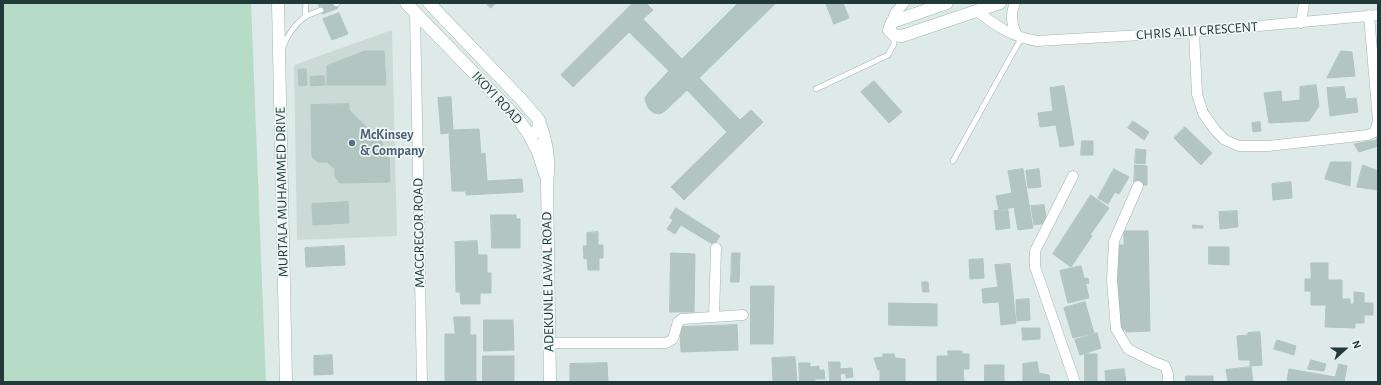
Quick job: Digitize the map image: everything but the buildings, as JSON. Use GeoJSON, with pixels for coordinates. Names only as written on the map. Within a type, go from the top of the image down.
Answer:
{"type":"FeatureCollection","features":[{"type":"Feature","properties":{"kind":"main road","name":"MURTALA MUHAMMED DRIVE"},"geometry":{"type":"LineString","coordinates":[[278,3],[286,382]]}},
{"type":"Feature","properties":{"kind":"main road","name":"IKOYI ROAD"},"geometry":{"type":"LineString","coordinates":[[406,3],[518,118],[528,133],[538,131],[538,120],[520,98],[429,3]]}},
{"type":"Feature","properties":{"kind":"main road"},"geometry":{"type":"LineString","coordinates":[[947,3],[892,22],[889,30],[894,35],[902,36],[1000,3]]}},
{"type":"Feature","properties":{"kind":"main road"},"geometry":{"type":"LineString","coordinates":[[538,120],[544,135],[548,154],[549,167],[547,183]]}},
{"type":"Feature","properties":{"kind":"main road"},"geometry":{"type":"LineString","coordinates":[[528,133],[538,152],[547,183]]}},
{"type":"Feature","properties":{"kind":"main road","name":"ADEKUNLE LAWAL ROAD"},"geometry":{"type":"LineString","coordinates":[[547,183],[550,382]]}},
{"type":"Feature","properties":{"kind":"street"},"geometry":{"type":"LineString","coordinates":[[892,22],[895,13],[904,3]]}},
{"type":"Feature","properties":{"kind":"street"},"geometry":{"type":"LineString","coordinates":[[1015,3],[1011,16],[1012,24],[1020,36]]}},
{"type":"Feature","properties":{"kind":"street"},"geometry":{"type":"LineString","coordinates":[[1301,23],[1304,3]]}},
{"type":"Feature","properties":{"kind":"street","name":"CHRIS ALLI CRESCENT"},"geometry":{"type":"LineString","coordinates":[[977,11],[1001,29],[1037,41],[1194,32],[1373,15]]}},
{"type":"Feature","properties":{"kind":"street","name":"MACGREGOR ROAD"},"geometry":{"type":"LineString","coordinates":[[415,13],[422,382]]}},
{"type":"Feature","properties":{"kind":"street"},"geometry":{"type":"LineString","coordinates":[[1194,32],[1197,94],[1204,113],[1215,130],[1225,140],[1239,146],[1268,146],[1368,135],[1375,132],[1378,121],[1373,15]]}},
{"type":"Feature","properties":{"kind":"street"},"geometry":{"type":"LineString","coordinates":[[1073,176],[1035,251],[1035,267],[1075,382]]}},
{"type":"Feature","properties":{"kind":"street"},"geometry":{"type":"LineString","coordinates":[[1138,186],[1114,242],[1112,280],[1116,329],[1128,349],[1165,366],[1168,378]]}},
{"type":"Feature","properties":{"kind":"street"},"geometry":{"type":"LineString","coordinates":[[714,317],[716,248]]}},
{"type":"Feature","properties":{"kind":"street"},"geometry":{"type":"LineString","coordinates":[[549,343],[666,344],[674,339],[678,322],[680,320],[743,315]]}},
{"type":"Feature","properties":{"kind":"lane"},"geometry":{"type":"LineString","coordinates":[[305,17],[306,3]]}},
{"type":"Feature","properties":{"kind":"lane"},"geometry":{"type":"LineString","coordinates":[[279,57],[286,38],[305,17],[321,10]]}},
{"type":"Feature","properties":{"kind":"lane"},"geometry":{"type":"LineString","coordinates":[[816,88],[888,54],[894,44],[894,35]]}},
{"type":"Feature","properties":{"kind":"lane"},"geometry":{"type":"LineString","coordinates":[[953,161],[1010,58],[1020,36]]}},
{"type":"Feature","properties":{"kind":"shaded area"},"geometry":{"type":"Polygon","coordinates":[[[392,30],[397,236],[297,240],[294,65],[392,30]]]}},
{"type":"Feature","properties":{"kind":"green space"},"geometry":{"type":"Polygon","coordinates":[[[3,3],[251,3],[266,382],[3,382],[3,3]]]}},
{"type":"Feature","properties":{"kind":"place","name":"McKinsey & Company"},"geometry":{"type":"Point","coordinates":[352,143]}}]}
